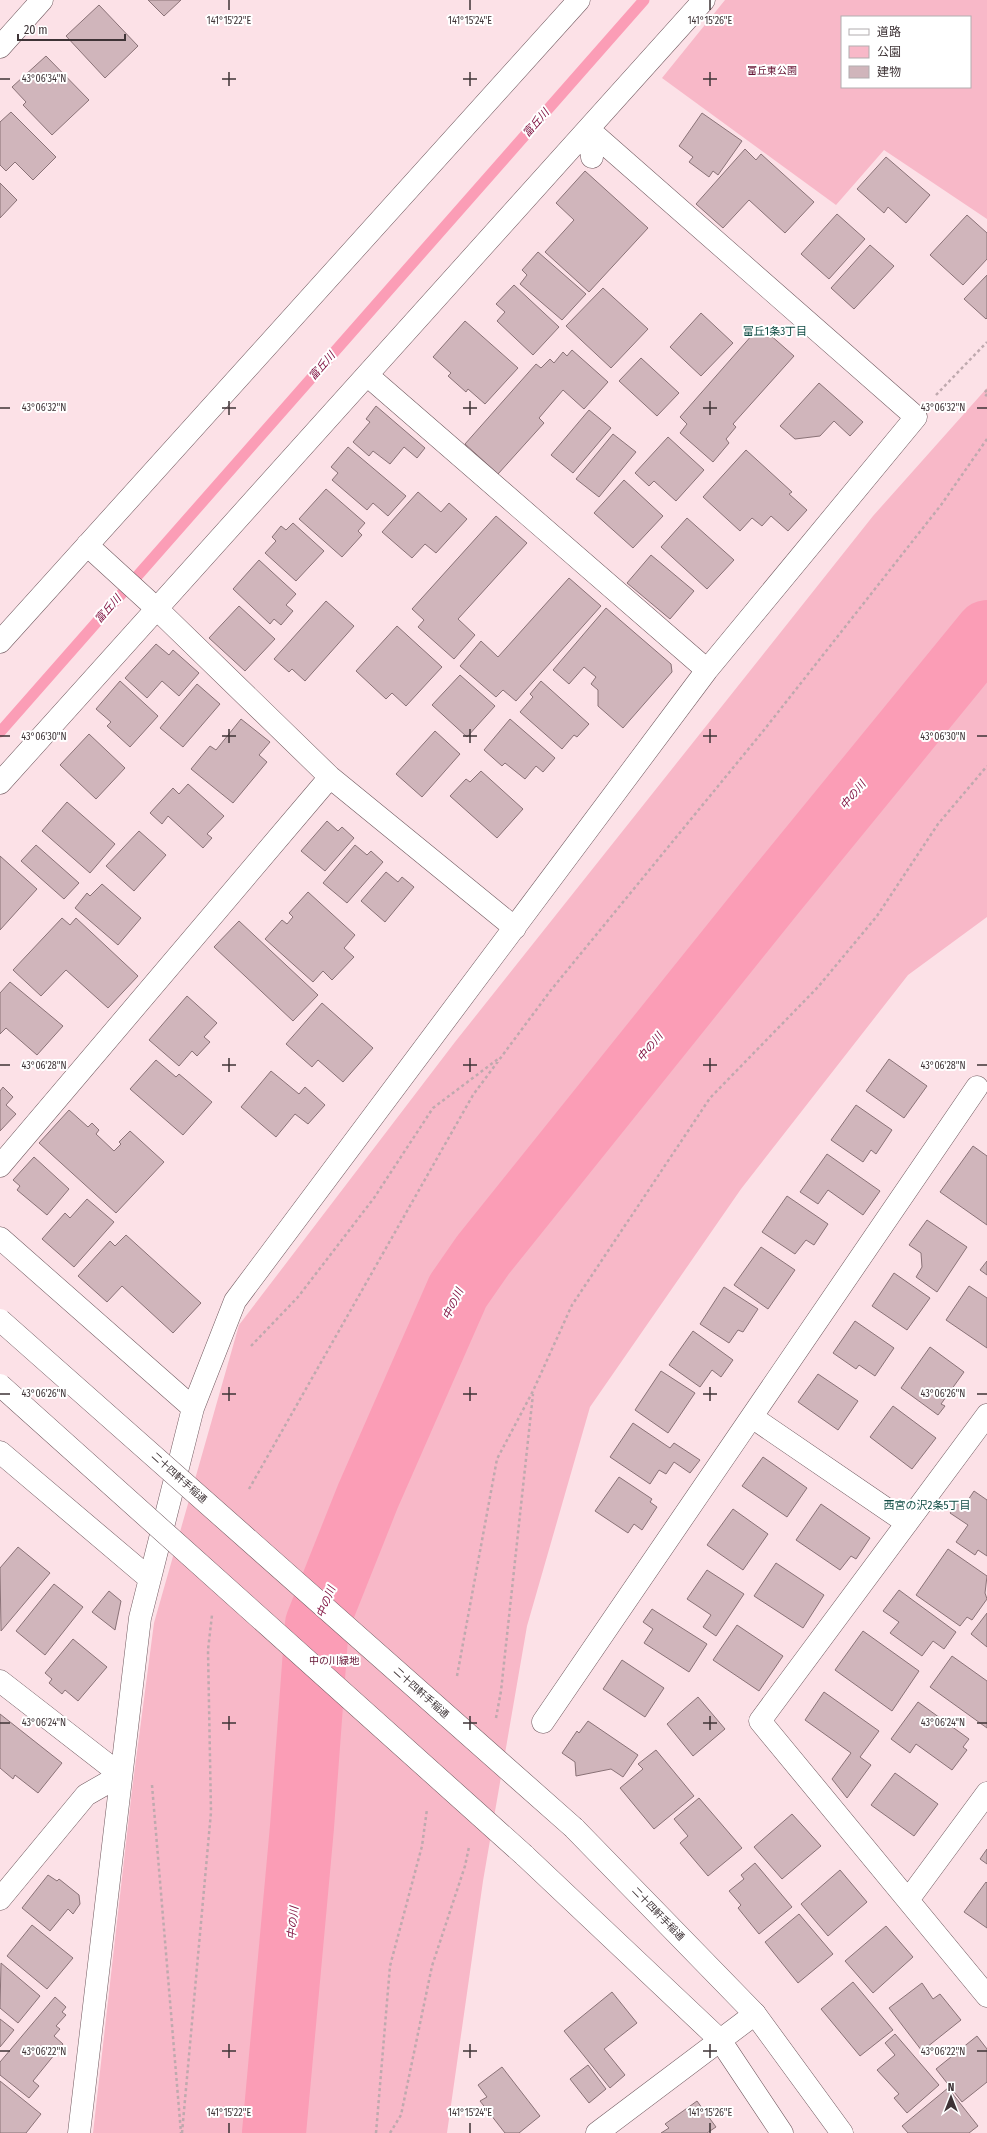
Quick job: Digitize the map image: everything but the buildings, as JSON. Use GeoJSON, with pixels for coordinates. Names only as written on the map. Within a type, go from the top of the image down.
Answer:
{"type":"FeatureCollection","features":[{"type":"Feature","properties":{"kind":"street"},"geometry":{"type":"LineString","coordinates":[[0,48],[42,0]]}},
{"type":"Feature","properties":{"kind":"street"},"geometry":{"type":"LineString","coordinates":[[0,642],[579,0]]}},
{"type":"Feature","properties":{"kind":"street"},"geometry":{"type":"LineString","coordinates":[[0,783],[150,603],[367,375],[704,0]]}},
{"type":"Feature","properties":{"kind":"street"},"geometry":{"type":"LineString","coordinates":[[588,129],[592,157]]}},
{"type":"Feature","properties":{"kind":"street"},"geometry":{"type":"LineString","coordinates":[[79,2133],[140,1618],[193,1408],[235,1301],[707,670],[916,417],[588,129]]}},
{"type":"Feature","properties":{"kind":"street"},"geometry":{"type":"LineString","coordinates":[[367,375],[707,670]]}},
{"type":"Feature","properties":{"kind":"street"},"geometry":{"type":"LineString","coordinates":[[87,545],[150,603],[330,777],[515,928]]}},
{"type":"Feature","properties":{"kind":"street"},"geometry":{"type":"LineString","coordinates":[[0,1166],[330,777]]}},
{"type":"Feature","properties":{"kind":"street"},"geometry":{"type":"LineString","coordinates":[[543,1722],[978,1087]]}},
{"type":"Feature","properties":{"kind":"street"},"geometry":{"type":"LineString","coordinates":[[0,1238],[193,1408]]}},
{"type":"Feature","properties":{"kind":"street","name":"二十四軒手稲通"},"geometry":{"type":"LineString","coordinates":[[0,1320],[574,1828],[755,2014],[842,2133]]}},
{"type":"Feature","properties":{"kind":"street"},"geometry":{"type":"LineString","coordinates":[[0,1384],[524,1855],[720,2040],[782,2133]]}},
{"type":"Feature","properties":{"kind":"street"},"geometry":{"type":"LineString","coordinates":[[987,1415],[760,1721],[987,1996]]}},
{"type":"Feature","properties":{"kind":"street"},"geometry":{"type":"LineString","coordinates":[[752,1416],[907,1523]]}},
{"type":"Feature","properties":{"kind":"street"},"geometry":{"type":"LineString","coordinates":[[0,1452],[150,1579]]}},
{"type":"Feature","properties":{"kind":"street"},"geometry":{"type":"LineString","coordinates":[[0,1681],[121,1775]]}},
{"type":"Feature","properties":{"kind":"street"},"geometry":{"type":"LineString","coordinates":[[0,1899],[86,1795],[121,1775]]}},
{"type":"Feature","properties":{"kind":"street"},"geometry":{"type":"LineString","coordinates":[[908,1900],[987,1793]]}},
{"type":"Feature","properties":{"kind":"street"},"geometry":{"type":"LineString","coordinates":[[597,2133],[755,2014]]}},
{"type":"Feature","properties":{"kind":"path"},"geometry":{"type":"LineString","coordinates":[[916,417],[987,342]]}},
{"type":"Feature","properties":{"kind":"path"},"geometry":{"type":"LineString","coordinates":[[987,390],[984,393],[987,396]]}},
{"type":"Feature","properties":{"kind":"path"},"geometry":{"type":"LineString","coordinates":[[249,1489],[473,1095],[551,990],[759,736],[916,536],[987,439]]}},
{"type":"Feature","properties":{"kind":"path"},"geometry":{"type":"LineString","coordinates":[[457,1676],[497,1459],[533,1391],[572,1305],[710,1098],[818,987],[877,916],[938,824],[987,766]]}},
{"type":"Feature","properties":{"kind":"path"},"geometry":{"type":"LineString","coordinates":[[246,1351],[298,1297],[374,1198],[433,1108],[501,1057]]}},
{"type":"Feature","properties":{"kind":"path"},"geometry":{"type":"LineString","coordinates":[[181,2133],[211,1812],[208,1650],[212,1613]]}},
{"type":"Feature","properties":{"kind":"path"},"geometry":{"type":"LineString","coordinates":[[152,1784],[181,2133]]}},
{"type":"Feature","properties":{"kind":"path"},"geometry":{"type":"LineString","coordinates":[[376,2133],[390,1966],[422,1846],[428,1807]]}},
{"type":"Feature","properties":{"kind":"green space","name":"富丘東公園"},"geometry":{"type":"Polygon","coordinates":[[[725,0],[987,0],[987,219],[884,150],[836,205],[662,78],[725,0]]]}},
{"type":"Feature","properties":{"kind":"green space","name":"中の川緑地"},"geometry":{"type":"Polygon","coordinates":[[[987,388],[987,917],[908,975],[741,1189],[590,1407],[527,1626],[483,1881],[447,2133],[93,2133],[132,1790],[154,1623],[239,1325],[455,1042],[873,516],[987,388]]]}},
{"type":"Feature","properties":{"kind":"waterway","name":"富丘川"},"geometry":{"type":"LineString","coordinates":[[0,732],[644,0]]}},
{"type":"Feature","properties":{"kind":"waterway","name":"中の川"},"geometry":{"type":"LineString","coordinates":[[274,2133],[302,1827],[317,1624],[368,1496],[458,1291],[483,1255],[772,895],[987,632]]}},
{"type":"Feature","properties":{"kind":"district","name":"富丘1条3丁目"},"geometry":{"type":"Point","coordinates":[775,331]}},
{"type":"Feature","properties":{"kind":"district","name":"西宮の沢2条5丁目"},"geometry":{"type":"Point","coordinates":[927,1505]}}]}
